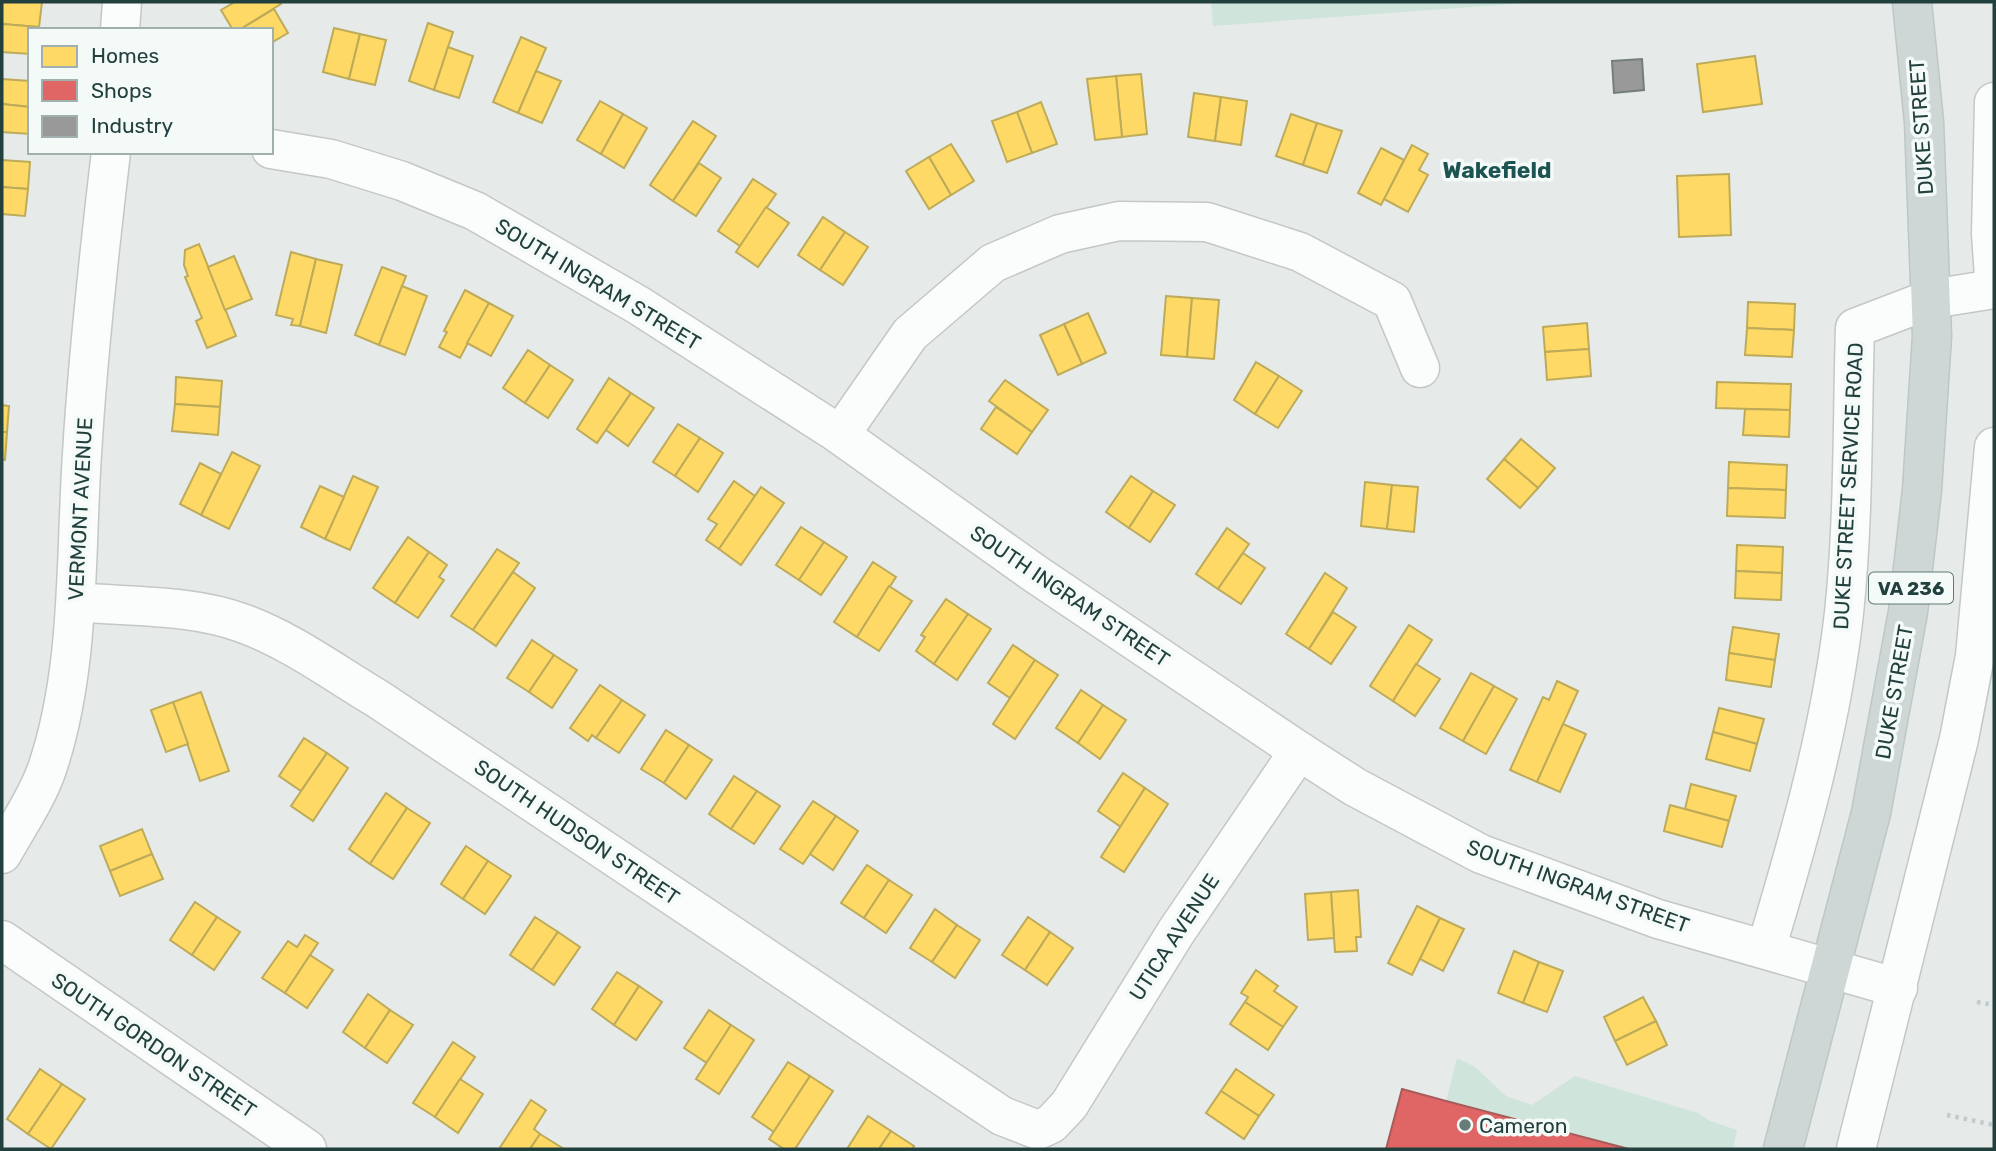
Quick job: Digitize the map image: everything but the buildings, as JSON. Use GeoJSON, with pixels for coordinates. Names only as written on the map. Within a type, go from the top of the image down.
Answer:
{"type":"FeatureCollection","features":[{"type":"Feature","properties":{"kind":"main road","name":"DUKE STREET"},"geometry":{"type":"LineString","coordinates":[[1783,1149],[1871,813],[1908,612],[1928,418],[1931,299],[1924,122],[1911,6]]}},
{"type":"Feature","properties":{"kind":"street"},"geometry":{"type":"LineString","coordinates":[[120,28],[122,2]]}},
{"type":"Feature","properties":{"kind":"street"},"geometry":{"type":"LineString","coordinates":[[1994,102],[1991,234],[1994,276]]}},
{"type":"Feature","properties":{"kind":"street","name":"SOUTH INGRAM STREET"},"geometry":{"type":"LineString","coordinates":[[273,149],[331,159],[402,181],[475,211],[638,304],[839,435],[1037,575],[1299,751],[1355,787],[1481,854],[1658,919],[1830,966],[1898,988]]}},
{"type":"Feature","properties":{"kind":"street","name":"VERMONT AVENUE"},"geometry":{"type":"LineString","coordinates":[[2,854],[46,771],[64,702],[76,602],[86,393],[111,154]]}},
{"type":"Feature","properties":{"kind":"street"},"geometry":{"type":"LineString","coordinates":[[839,435],[910,334],[993,263],[1060,234],[1119,221],[1207,222],[1300,252],[1392,302],[1420,368]]}},
{"type":"Feature","properties":{"kind":"street","name":"DUKE STREET SERVICE ROAD"},"geometry":{"type":"LineString","coordinates":[[1766,949],[1797,844],[1837,661],[1844,612],[1850,517],[1855,327],[1931,299],[1994,289]]}},
{"type":"Feature","properties":{"kind":"street"},"geometry":{"type":"LineString","coordinates":[[1856,1149],[1958,740],[1975,656],[1989,577],[1994,447]]}},
{"type":"Feature","properties":{"kind":"street","name":"SOUTH HUDSON STREET"},"geometry":{"type":"LineString","coordinates":[[76,602],[189,612],[241,622],[299,652],[378,699],[1002,1116],[1038,1130],[1051,1124]]}},
{"type":"Feature","properties":{"kind":"street","name":"UTICA AVENUE"},"geometry":{"type":"LineString","coordinates":[[1051,1124],[1076,1095],[1176,932],[1299,751]]}},
{"type":"Feature","properties":{"kind":"street","name":"SOUTH GORDON STREET"},"geometry":{"type":"LineString","coordinates":[[2,940],[307,1149]]}},
{"type":"Feature","properties":{"kind":"path"},"geometry":{"type":"LineString","coordinates":[[1978,1002],[1994,1005]]}},
{"type":"Feature","properties":{"kind":"path"},"geometry":{"type":"LineString","coordinates":[[1947,1115],[1994,1125]]}},
{"type":"Feature","properties":{"kind":"green space"},"geometry":{"type":"Polygon","coordinates":[[[1211,2],[1539,2],[1213,26],[1211,2]]]}},
{"type":"Feature","properties":{"kind":"green space"},"geometry":{"type":"Polygon","coordinates":[[[1457,1058],[1475,1067],[1506,1096],[1532,1105],[1575,1076],[1698,1113],[1710,1121],[1737,1130],[1733,1149],[1629,1149],[1446,1101],[1457,1058]]]}},
{"type":"Feature","properties":{"kind":"place","name":"Cameron"},"geometry":{"type":"Point","coordinates":[1465,1125]}},
{"type":"Feature","properties":{"kind":"district","name":"Wakefield"},"geometry":{"type":"Point","coordinates":[1497,170]}}]}
